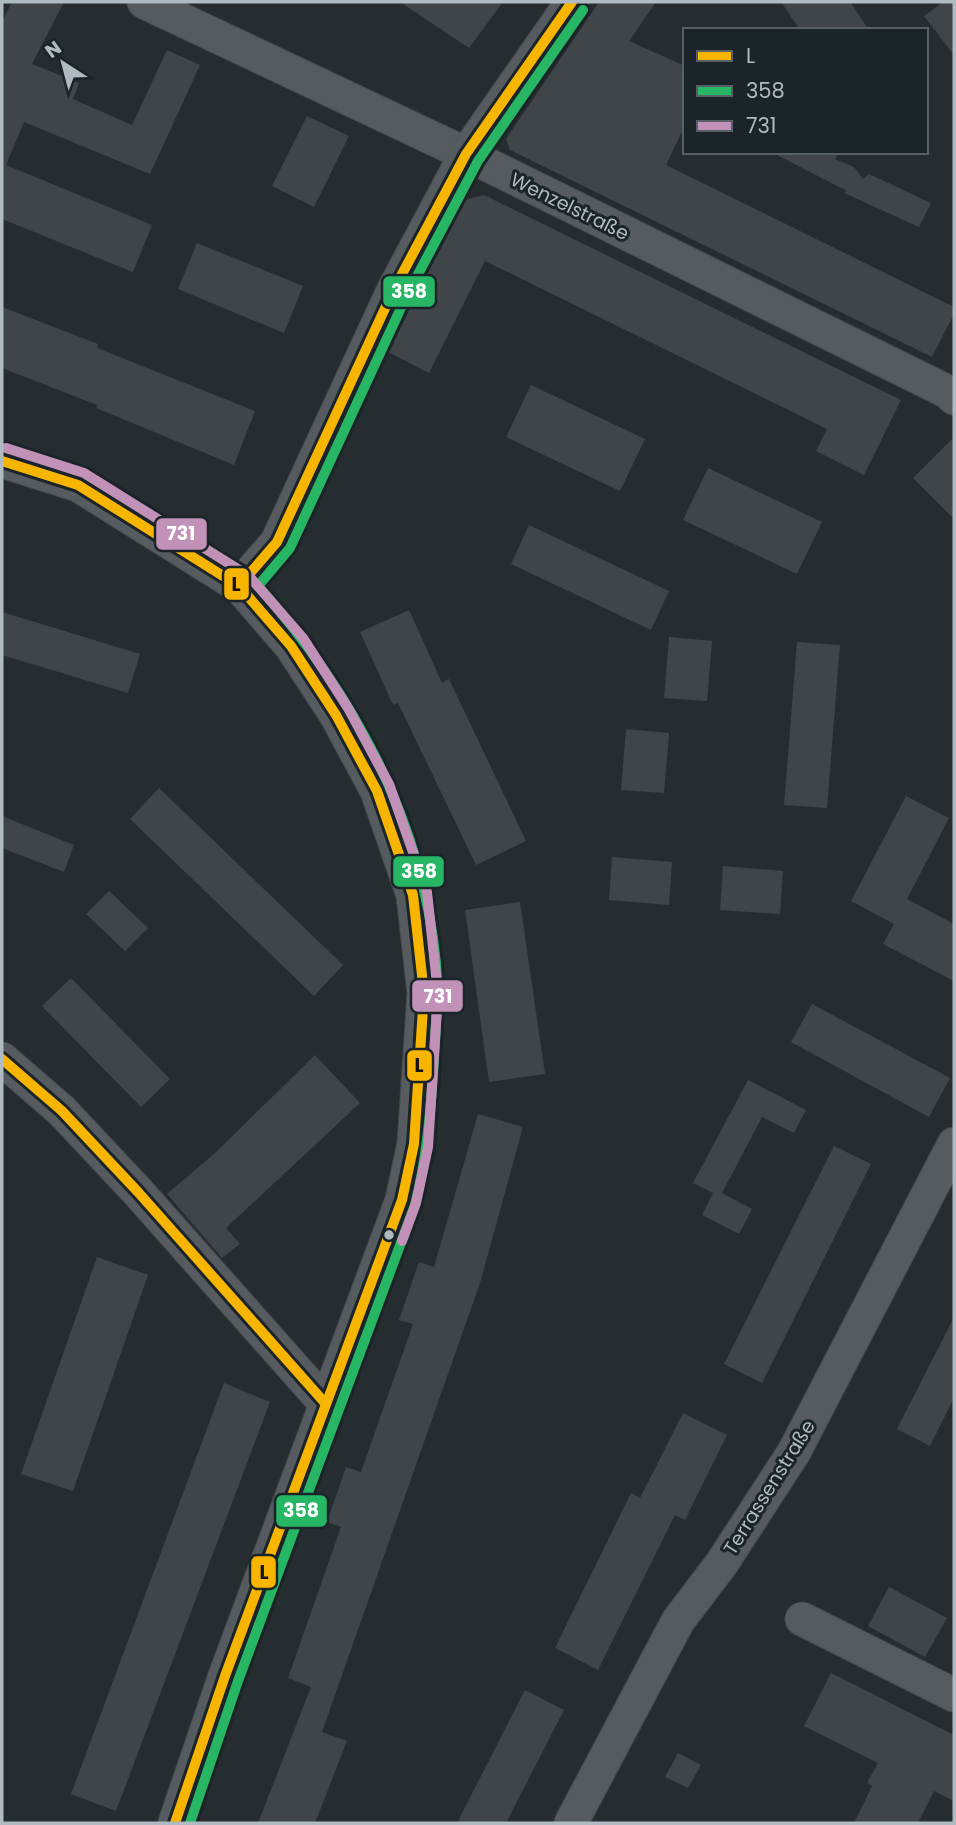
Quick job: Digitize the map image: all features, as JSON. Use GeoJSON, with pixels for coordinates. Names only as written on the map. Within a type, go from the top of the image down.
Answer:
{"type":"FeatureCollection","features":[{"type":"Feature","properties":{"kind":"street","name":"Wenzelstraße"},"geometry":{"type":"LineString","coordinates":[[144,2],[466,154],[936,386],[954,398]]}},
{"type":"Feature","properties":{"kind":"street"},"geometry":{"type":"LineString","coordinates":[[239,586],[277,541],[393,291],[466,154],[572,2]]}},
{"type":"Feature","properties":{"kind":"street"},"geometry":{"type":"LineString","coordinates":[[2,461],[78,485],[239,586],[291,646],[336,715],[377,791],[412,895],[422,980],[423,1014],[414,1144],[402,1200],[324,1404],[225,1676],[175,1823]]}},
{"type":"Feature","properties":{"kind":"street"},"geometry":{"type":"LineString","coordinates":[[2,1059],[62,1111],[138,1192],[324,1404]]}},
{"type":"Feature","properties":{"kind":"street","name":"Terrassenstraße"},"geometry":{"type":"LineString","coordinates":[[571,1823],[678,1621],[722,1563],[794,1452],[954,1144]]}},
{"type":"Feature","properties":{"kind":"street"},"geometry":{"type":"LineString","coordinates":[[802,1619],[954,1695]]}},
{"type":"Feature","properties":{"kind":"building"},"geometry":{"type":"Polygon","coordinates":[[[12,2],[64,2],[32,64],[79,83],[73,99],[132,125],[167,50],[200,65],[150,174],[24,122],[6,165],[152,225],[133,272],[2,219],[2,22],[12,2]]]}},
{"type":"Feature","properties":{"kind":"building"},"geometry":{"type":"Polygon","coordinates":[[[400,2],[503,2],[469,48],[400,2]]]}},
{"type":"Feature","properties":{"kind":"building"},"geometry":{"type":"Polygon","coordinates":[[[599,2],[656,2],[629,41],[683,65],[683,129],[666,165],[954,307],[954,314],[932,357],[510,150],[506,139],[599,2]]]}},
{"type":"Feature","properties":{"kind":"building"},"geometry":{"type":"Polygon","coordinates":[[[781,2],[850,2],[868,28],[799,28],[781,2]]]}},
{"type":"Feature","properties":{"kind":"building"},"geometry":{"type":"Polygon","coordinates":[[[943,2],[954,2],[954,55],[924,16],[943,2]]]}},
{"type":"Feature","properties":{"kind":"building"},"geometry":{"type":"Polygon","coordinates":[[[307,116],[349,136],[314,207],[272,186],[307,116]]]}},
{"type":"Feature","properties":{"kind":"building"},"geometry":{"type":"Polygon","coordinates":[[[775,154],[838,154],[835,159],[854,167],[863,179],[869,174],[931,203],[919,227],[844,193],[847,191],[775,154]]]}},
{"type":"Feature","properties":{"kind":"building"},"geometry":{"type":"Polygon","coordinates":[[[484,195],[901,400],[864,475],[816,451],[827,429],[485,261],[429,373],[388,352],[465,200],[484,195]]]}},
{"type":"Feature","properties":{"kind":"building"},"geometry":{"type":"Polygon","coordinates":[[[197,243],[303,286],[284,333],[178,289],[197,243]]]}},
{"type":"Feature","properties":{"kind":"building"},"geometry":{"type":"Polygon","coordinates":[[[2,307],[98,344],[97,348],[255,411],[234,465],[96,408],[97,405],[2,368],[2,307]]]}},
{"type":"Feature","properties":{"kind":"building"},"geometry":{"type":"Polygon","coordinates":[[[531,385],[645,439],[620,491],[506,437],[531,385]]]}},
{"type":"Feature","properties":{"kind":"building"},"geometry":{"type":"Polygon","coordinates":[[[954,437],[954,519],[913,478],[954,437]]]}},
{"type":"Feature","properties":{"kind":"building"},"geometry":{"type":"Polygon","coordinates":[[[708,468],[822,522],[797,574],[683,520],[708,468]]]}},
{"type":"Feature","properties":{"kind":"building"},"geometry":{"type":"Polygon","coordinates":[[[529,525],[669,591],[651,630],[511,564],[529,525]]]}},
{"type":"Feature","properties":{"kind":"building"},"geometry":{"type":"Polygon","coordinates":[[[409,610],[442,683],[449,679],[526,841],[476,865],[398,703],[393,705],[360,632],[409,610]]]}},
{"type":"Feature","properties":{"kind":"building"},"geometry":{"type":"Polygon","coordinates":[[[2,612],[140,654],[128,693],[2,655],[2,612]]]}},
{"type":"Feature","properties":{"kind":"building"},"geometry":{"type":"Polygon","coordinates":[[[669,637],[712,641],[707,701],[664,698],[669,637]]]}},
{"type":"Feature","properties":{"kind":"building"},"geometry":{"type":"Polygon","coordinates":[[[797,642],[840,645],[827,808],[784,805],[797,642]]]}},
{"type":"Feature","properties":{"kind":"building"},"geometry":{"type":"Polygon","coordinates":[[[626,729],[669,733],[664,793],[621,790],[626,729]]]}},
{"type":"Feature","properties":{"kind":"building"},"geometry":{"type":"Polygon","coordinates":[[[159,788],[343,965],[314,996],[130,819],[159,788]]]}},
{"type":"Feature","properties":{"kind":"building"},"geometry":{"type":"Polygon","coordinates":[[[906,796],[949,818],[907,899],[954,924],[954,981],[883,944],[894,924],[851,901],[906,796]]]}},
{"type":"Feature","properties":{"kind":"building"},"geometry":{"type":"Polygon","coordinates":[[[2,816],[74,845],[64,872],[2,848],[2,816]]]}},
{"type":"Feature","properties":{"kind":"building"},"geometry":{"type":"Polygon","coordinates":[[[612,857],[672,862],[669,905],[609,900],[612,857]]]}},
{"type":"Feature","properties":{"kind":"building"},"geometry":{"type":"Polygon","coordinates":[[[723,866],[783,871],[780,914],[720,910],[723,866]]]}},
{"type":"Feature","properties":{"kind":"building"},"geometry":{"type":"Polygon","coordinates":[[[109,891],[148,928],[125,951],[86,914],[109,891]]]}},
{"type":"Feature","properties":{"kind":"building"},"geometry":{"type":"Polygon","coordinates":[[[520,902],[545,1074],[489,1082],[465,910],[520,902]]]}},
{"type":"Feature","properties":{"kind":"building"},"geometry":{"type":"Polygon","coordinates":[[[71,978],[170,1079],[141,1107],[42,1006],[71,978]]]}},
{"type":"Feature","properties":{"kind":"building"},"geometry":{"type":"Polygon","coordinates":[[[812,1004],[950,1078],[929,1117],[791,1042],[812,1004]]]}},
{"type":"Feature","properties":{"kind":"building"},"geometry":{"type":"Polygon","coordinates":[[[315,1055],[360,1103],[226,1228],[240,1244],[222,1258],[167,1194],[214,1154],[315,1055]]]}},
{"type":"Feature","properties":{"kind":"building"},"geometry":{"type":"Polygon","coordinates":[[[748,1080],[806,1110],[794,1133],[762,1117],[722,1193],[752,1209],[739,1234],[702,1215],[713,1193],[693,1183],[748,1080]]]}},
{"type":"Feature","properties":{"kind":"building"},"geometry":{"type":"Polygon","coordinates":[[[478,1114],[523,1127],[480,1283],[322,1732],[347,1741],[315,1823],[258,1823],[311,1687],[288,1678],[341,1527],[327,1522],[346,1467],[361,1472],[413,1324],[399,1320],[419,1262],[434,1267],[478,1114]]]}},
{"type":"Feature","properties":{"kind":"building"},"geometry":{"type":"Polygon","coordinates":[[[834,1146],[871,1164],[762,1383],[724,1364],[834,1146]]]}},
{"type":"Feature","properties":{"kind":"building"},"geometry":{"type":"Polygon","coordinates":[[[97,1257],[148,1275],[73,1491],[21,1474],[97,1257]]]}},
{"type":"Feature","properties":{"kind":"building"},"geometry":{"type":"Polygon","coordinates":[[[954,1317],[954,1398],[930,1446],[897,1429],[954,1317]]]}},
{"type":"Feature","properties":{"kind":"building"},"geometry":{"type":"Polygon","coordinates":[[[224,1383],[270,1402],[116,1811],[71,1794],[224,1383]]]}},
{"type":"Feature","properties":{"kind":"building"},"geometry":{"type":"Polygon","coordinates":[[[683,1413],[727,1435],[685,1520],[675,1515],[598,1670],[555,1648],[631,1493],[640,1498],[683,1413]]]}},
{"type":"Feature","properties":{"kind":"building"},"geometry":{"type":"Polygon","coordinates":[[[889,1587],[947,1618],[925,1657],[868,1626],[889,1587]]]}},
{"type":"Feature","properties":{"kind":"building"},"geometry":{"type":"Polygon","coordinates":[[[831,1673],[954,1735],[954,1801],[934,1791],[918,1823],[854,1823],[872,1786],[867,1783],[878,1763],[804,1726],[831,1673]]]}},
{"type":"Feature","properties":{"kind":"building"},"geometry":{"type":"Polygon","coordinates":[[[525,1690],[564,1710],[506,1823],[457,1823],[525,1690]]]}},
{"type":"Feature","properties":{"kind":"building"},"geometry":{"type":"Polygon","coordinates":[[[678,1753],[701,1765],[688,1788],[665,1777],[678,1753]]]}},
{"type":"Feature","properties":{"kind":"transit line","name":"L"},"geometry":{"type":"LineString","coordinates":[[239,586],[277,542],[393,291],[466,154],[572,2]]}},
{"type":"Feature","properties":{"kind":"transit line","name":"358"},"geometry":{"type":"LineString","coordinates":[[190,1823],[238,1681],[415,1205],[427,1140],[436,1032],[436,963],[428,910],[416,858],[398,808],[377,760],[324,669],[258,586],[290,548],[406,297],[478,161],[583,10]]}},
{"type":"Feature","properties":{"kind":"transit line","name":"731"},"geometry":{"type":"LineString","coordinates":[[6,448],[84,473],[249,576],[303,638],[348,708],[389,784],[427,892],[438,993],[428,1147],[416,1203],[402,1241]]}},
{"type":"Feature","properties":{"kind":"transit line","name":"L"},"geometry":{"type":"LineString","coordinates":[[2,461],[78,485],[239,586],[291,646],[336,715],[377,791],[413,895],[424,993],[414,1144],[402,1200],[225,1676],[175,1823]]}},
{"type":"Feature","properties":{"kind":"transit line","name":"L"},"geometry":{"type":"LineString","coordinates":[[2,1059],[62,1111],[138,1192],[325,1403]]}}]}
